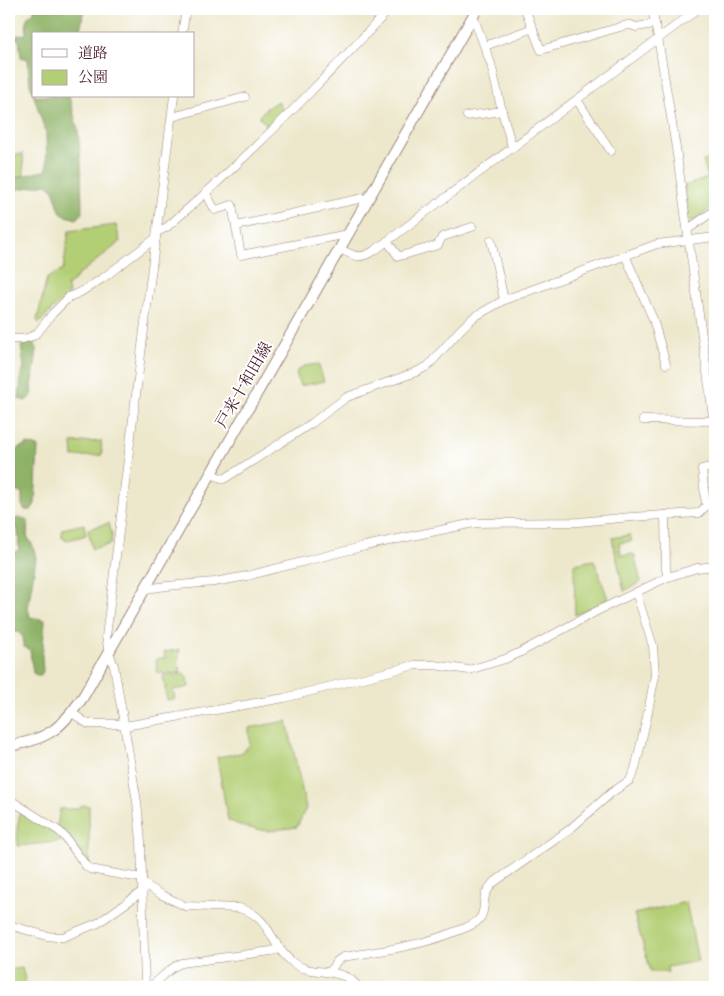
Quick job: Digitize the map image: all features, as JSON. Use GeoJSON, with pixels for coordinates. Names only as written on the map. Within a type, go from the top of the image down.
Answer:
{"type":"FeatureCollection","features":[{"type":"Feature","properties":{"kind":"main road","name":"戸来十和田線"},"geometry":{"type":"LineString","coordinates":[[9,746],[34,740],[62,724],[72,714],[83,697],[475,13]]}},
{"type":"Feature","properties":{"kind":"street"},"geometry":{"type":"LineString","coordinates":[[182,32],[186,9]]}},
{"type":"Feature","properties":{"kind":"street"},"geometry":{"type":"LineString","coordinates":[[9,339],[24,339],[33,336],[69,297],[82,292],[102,278],[167,227],[280,123],[389,9]]}},
{"type":"Feature","properties":{"kind":"street"},"geometry":{"type":"LineString","coordinates":[[525,9],[541,50],[628,25],[636,28],[655,24]]}},
{"type":"Feature","properties":{"kind":"street"},"geometry":{"type":"LineString","coordinates":[[652,9],[676,148],[715,430]]}},
{"type":"Feature","properties":{"kind":"street"},"geometry":{"type":"LineString","coordinates":[[340,249],[361,257],[374,251],[698,9]]}},
{"type":"Feature","properties":{"kind":"street"},"geometry":{"type":"LineString","coordinates":[[475,13],[491,64],[512,148]]}},
{"type":"Feature","properties":{"kind":"street"},"geometry":{"type":"LineString","coordinates":[[485,46],[533,28]]}},
{"type":"Feature","properties":{"kind":"street"},"geometry":{"type":"LineString","coordinates":[[172,117],[245,97]]}},
{"type":"Feature","properties":{"kind":"street"},"geometry":{"type":"LineString","coordinates":[[174,98],[106,637],[114,666],[140,820],[145,987],[151,986],[168,971],[182,963],[271,951],[279,948]]}},
{"type":"Feature","properties":{"kind":"street"},"geometry":{"type":"LineString","coordinates":[[577,100],[611,151]]}},
{"type":"Feature","properties":{"kind":"street"},"geometry":{"type":"LineString","coordinates":[[467,116],[502,111]]}},
{"type":"Feature","properties":{"kind":"street"},"geometry":{"type":"LineString","coordinates":[[206,193],[214,210],[232,205],[242,255],[348,234]]}},
{"type":"Feature","properties":{"kind":"street"},"geometry":{"type":"LineString","coordinates":[[236,226],[363,198],[367,201]]}},
{"type":"Feature","properties":{"kind":"street"},"geometry":{"type":"LineString","coordinates":[[687,230],[715,210]]}},
{"type":"Feature","properties":{"kind":"street"},"geometry":{"type":"LineString","coordinates":[[387,241],[398,256],[400,256],[438,245],[442,238],[472,227]]}},
{"type":"Feature","properties":{"kind":"street"},"geometry":{"type":"LineString","coordinates":[[211,474],[224,479],[312,423],[347,397],[428,366],[474,317],[504,300],[657,244],[715,237]]}},
{"type":"Feature","properties":{"kind":"street"},"geometry":{"type":"LineString","coordinates":[[491,240],[504,300]]}},
{"type":"Feature","properties":{"kind":"street"},"geometry":{"type":"LineString","coordinates":[[625,255],[654,319],[666,364]]}},
{"type":"Feature","properties":{"kind":"street"},"geometry":{"type":"LineString","coordinates":[[643,420],[714,421]]}},
{"type":"Feature","properties":{"kind":"street"},"geometry":{"type":"LineString","coordinates":[[145,589],[214,582],[247,576],[366,546],[474,524],[579,522],[699,513],[706,506],[702,469],[715,466]]}},
{"type":"Feature","properties":{"kind":"street"},"geometry":{"type":"LineString","coordinates":[[665,515],[666,570],[668,577]]}},
{"type":"Feature","properties":{"kind":"street"},"geometry":{"type":"LineString","coordinates":[[72,714],[88,724],[124,725],[284,698],[414,665],[434,665],[469,670],[519,653],[668,577],[697,568],[715,566]]}},
{"type":"Feature","properties":{"kind":"street"},"geometry":{"type":"LineString","coordinates":[[330,972],[336,962],[343,957],[416,945],[476,923],[484,913],[484,898],[487,890],[493,883],[569,830],[611,793],[630,780],[635,769],[655,675],[653,646],[636,592]]}},
{"type":"Feature","properties":{"kind":"street"},"geometry":{"type":"LineString","coordinates":[[9,799],[59,831],[90,869],[122,875],[185,906],[239,908],[245,910],[256,915],[266,925],[279,948],[293,963],[301,968],[343,976],[359,987]]}},
{"type":"Feature","properties":{"kind":"street"},"geometry":{"type":"LineString","coordinates":[[9,925],[47,936],[63,937],[98,924],[142,884]]}},
{"type":"Feature","properties":{"kind":"green space"},"geometry":{"type":"Polygon","coordinates":[[[34,9],[87,9],[83,13],[80,32],[32,32],[32,90],[28,59],[21,57],[19,39],[9,40],[9,37],[26,34],[27,18],[34,12],[34,9]]]}},
{"type":"Feature","properties":{"kind":"green space"},"geometry":{"type":"Polygon","coordinates":[[[35,98],[70,98],[78,130],[81,164],[82,214],[77,219],[63,215],[53,189],[47,184],[9,191],[9,179],[47,170],[46,133],[35,98]]]}},
{"type":"Feature","properties":{"kind":"green space"},"geometry":{"type":"Polygon","coordinates":[[[278,101],[283,112],[269,127],[259,117],[265,109],[278,101]]]}},
{"type":"Feature","properties":{"kind":"green space"},"geometry":{"type":"Polygon","coordinates":[[[23,154],[24,176],[9,179],[9,156],[23,154]]]}},
{"type":"Feature","properties":{"kind":"green space"},"geometry":{"type":"Polygon","coordinates":[[[715,158],[715,205],[694,221],[689,220],[684,186],[708,178],[703,161],[715,158]]]}},
{"type":"Feature","properties":{"kind":"green space"},"geometry":{"type":"Polygon","coordinates":[[[116,225],[120,242],[67,285],[69,293],[39,323],[37,320],[47,278],[63,270],[69,231],[116,225]]]}},
{"type":"Feature","properties":{"kind":"green space"},"geometry":{"type":"Polygon","coordinates":[[[34,342],[37,349],[31,396],[26,401],[19,399],[21,376],[24,367],[21,346],[34,342]]]}},
{"type":"Feature","properties":{"kind":"green space"},"geometry":{"type":"Polygon","coordinates":[[[318,364],[324,381],[300,386],[296,372],[304,366],[318,364]]]}},
{"type":"Feature","properties":{"kind":"green space"},"geometry":{"type":"Polygon","coordinates":[[[101,441],[102,455],[73,457],[72,443],[101,441]]]}},
{"type":"Feature","properties":{"kind":"green space"},"geometry":{"type":"Polygon","coordinates":[[[29,444],[38,447],[35,504],[31,510],[25,510],[22,505],[22,493],[15,491],[16,469],[13,455],[18,448],[29,444]]]}},
{"type":"Feature","properties":{"kind":"green space"},"geometry":{"type":"Polygon","coordinates":[[[22,518],[28,521],[27,536],[33,546],[36,558],[28,608],[30,617],[45,620],[42,658],[43,671],[41,675],[33,673],[30,650],[24,647],[23,637],[18,632],[9,632],[9,557],[19,550],[18,529],[9,526],[9,524],[11,519],[22,518]]]}},
{"type":"Feature","properties":{"kind":"green space"},"geometry":{"type":"Polygon","coordinates":[[[109,523],[112,535],[111,544],[92,549],[88,529],[109,523]]]}},
{"type":"Feature","properties":{"kind":"green space"},"geometry":{"type":"Polygon","coordinates":[[[84,524],[86,535],[65,541],[65,538],[62,538],[62,529],[84,524]]]}},
{"type":"Feature","properties":{"kind":"green space"},"geometry":{"type":"Polygon","coordinates":[[[630,535],[632,541],[619,543],[621,555],[634,554],[641,582],[624,591],[612,538],[630,535]]]}},
{"type":"Feature","properties":{"kind":"green space"},"geometry":{"type":"Polygon","coordinates":[[[594,560],[608,599],[575,615],[574,564],[594,560]]]}},
{"type":"Feature","properties":{"kind":"green space"},"geometry":{"type":"Polygon","coordinates":[[[180,649],[178,662],[181,673],[157,673],[156,659],[165,658],[164,652],[180,649]]]}},
{"type":"Feature","properties":{"kind":"green space"},"geometry":{"type":"Polygon","coordinates":[[[186,674],[189,687],[173,690],[175,699],[167,700],[163,675],[186,674]]]}},
{"type":"Feature","properties":{"kind":"green space"},"geometry":{"type":"Polygon","coordinates":[[[287,721],[306,808],[297,827],[268,831],[244,827],[228,820],[217,757],[241,753],[250,745],[249,728],[287,721]]]}},
{"type":"Feature","properties":{"kind":"green space"},"geometry":{"type":"Polygon","coordinates":[[[83,805],[89,806],[89,864],[86,863],[67,833],[57,826],[60,809],[75,809],[83,805]]]}},
{"type":"Feature","properties":{"kind":"green space"},"geometry":{"type":"Polygon","coordinates":[[[20,810],[61,836],[65,841],[18,846],[17,830],[20,810]]]}},
{"type":"Feature","properties":{"kind":"green space"},"geometry":{"type":"Polygon","coordinates":[[[686,902],[698,961],[667,967],[668,972],[651,972],[634,914],[686,902]]]}},
{"type":"Feature","properties":{"kind":"green space"},"geometry":{"type":"Polygon","coordinates":[[[22,968],[25,987],[9,987],[9,970],[22,968]]]}}]}
